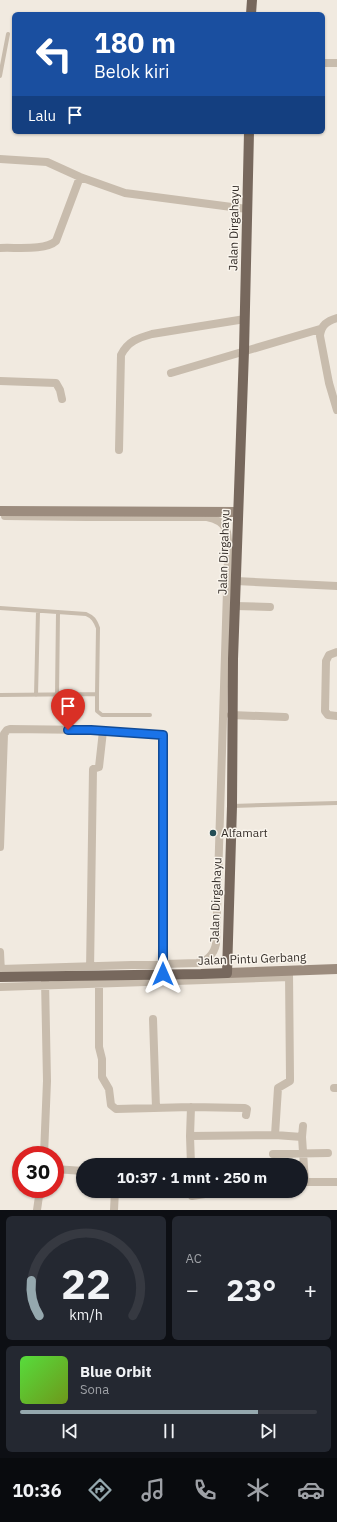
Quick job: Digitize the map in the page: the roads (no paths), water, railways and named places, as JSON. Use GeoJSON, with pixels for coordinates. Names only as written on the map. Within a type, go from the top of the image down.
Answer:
{"type":"FeatureCollection","features":[{"type":"Feature","properties":{"kind":"main road"},"geometry":{"type":"LineString","coordinates":[[251,12],[252,0]]}},
{"type":"Feature","properties":{"kind":"main road","name":"Jalan Dirgahayu"},"geometry":{"type":"LineString","coordinates":[[227,973],[232,806],[231,715],[244,350],[249,134]]}},
{"type":"Feature","properties":{"kind":"main road","name":"Jalan Pintu Gerbang"},"geometry":{"type":"LineString","coordinates":[[0,976],[45,980],[163,969],[227,973]]}},
{"type":"Feature","properties":{"kind":"street"},"geometry":{"type":"LineString","coordinates":[[325,63],[337,63]]}},
{"type":"Feature","properties":{"kind":"street"},"geometry":{"type":"LineString","coordinates":[[0,159],[47,162],[80,177],[126,193],[247,209]]}},
{"type":"Feature","properties":{"kind":"street"},"geometry":{"type":"LineString","coordinates":[[0,248],[40,247],[54,243],[80,177]]}},
{"type":"Feature","properties":{"kind":"street"},"geometry":{"type":"LineString","coordinates":[[171,373],[244,350],[320,329],[326,322],[337,318]]}},
{"type":"Feature","properties":{"kind":"street"},"geometry":{"type":"LineString","coordinates":[[119,450],[121,355],[124,348],[138,338],[152,334],[244,319]]}},
{"type":"Feature","properties":{"kind":"street"},"geometry":{"type":"LineString","coordinates":[[320,329],[320,344],[337,410]]}},
{"type":"Feature","properties":{"kind":"street"},"geometry":{"type":"LineString","coordinates":[[0,381],[54,382],[59,386],[62,399]]}},
{"type":"Feature","properties":{"kind":"street"},"geometry":{"type":"LineString","coordinates":[[0,511],[238,512]]}},
{"type":"Feature","properties":{"kind":"street"},"geometry":{"type":"LineString","coordinates":[[0,516],[207,517],[221,522],[227,531],[228,566],[216,944],[212,954],[202,962],[163,969],[163,735],[103,731],[7,730],[4,734],[1,774],[0,847]]}},
{"type":"Feature","properties":{"kind":"street"},"geometry":{"type":"LineString","coordinates":[[236,581],[337,586]]}},
{"type":"Feature","properties":{"kind":"street"},"geometry":{"type":"LineString","coordinates":[[235,606],[270,607]]}},
{"type":"Feature","properties":{"kind":"street"},"geometry":{"type":"LineString","coordinates":[[337,652],[328,655],[326,661],[326,712],[328,715],[337,716]]}},
{"type":"Feature","properties":{"kind":"street"},"geometry":{"type":"LineString","coordinates":[[231,715],[284,717]]}},
{"type":"Feature","properties":{"kind":"street"},"geometry":{"type":"LineString","coordinates":[[103,731],[99,768],[93,769],[94,975],[99,1047],[102,1059],[102,1077],[109,1089],[111,1105],[116,1109],[191,1107],[245,1108],[247,1109],[246,1115]]}},
{"type":"Feature","properties":{"kind":"street"},"geometry":{"type":"LineString","coordinates":[[0,952],[0,976],[289,974],[290,1081],[278,1088],[275,1135]]}},
{"type":"Feature","properties":{"kind":"street","name":"Jalan Pintu Gerbang"},"geometry":{"type":"LineString","coordinates":[[227,973],[289,974],[337,969]]}},
{"type":"Feature","properties":{"kind":"street"},"geometry":{"type":"LineString","coordinates":[[44,1146],[47,1081],[45,980]]}},
{"type":"Feature","properties":{"kind":"street"},"geometry":{"type":"LineString","coordinates":[[153,1019],[156,1108]]}},
{"type":"Feature","properties":{"kind":"street"},"geometry":{"type":"LineString","coordinates":[[191,1107],[191,1158]]}},
{"type":"Feature","properties":{"kind":"street"},"geometry":{"type":"LineString","coordinates":[[303,1126],[303,1158]]}},
{"type":"Feature","properties":{"kind":"street"},"geometry":{"type":"LineString","coordinates":[[190,1136],[275,1135],[302,1137]]}},
{"type":"Feature","properties":{"kind":"street"},"geometry":{"type":"LineString","coordinates":[[273,1154],[328,1153]]}},
{"type":"Feature","properties":{"kind":"street"},"geometry":{"type":"LineString","coordinates":[[64,1170],[76,1170]]}},
{"type":"Feature","properties":{"kind":"street"},"geometry":{"type":"LineString","coordinates":[[308,1182],[337,1182]]}},
{"type":"Feature","properties":{"kind":"street"},"geometry":{"type":"LineString","coordinates":[[36,1210],[38,1198]]}},
{"type":"Feature","properties":{"kind":"street"},"geometry":{"type":"LineString","coordinates":[[114,1210],[115,1198]]}},
{"type":"Feature","properties":{"kind":"lane"},"geometry":{"type":"LineString","coordinates":[[0,76],[8,34]]}},
{"type":"Feature","properties":{"kind":"lane"},"geometry":{"type":"LineString","coordinates":[[0,608],[86,614],[91,616],[96,620],[98,628],[97,711],[102,715],[150,715]]}},
{"type":"Feature","properties":{"kind":"lane"},"geometry":{"type":"LineString","coordinates":[[36,695],[38,611]]}},
{"type":"Feature","properties":{"kind":"lane"},"geometry":{"type":"LineString","coordinates":[[57,695],[58,612]]}},
{"type":"Feature","properties":{"kind":"lane"},"geometry":{"type":"LineString","coordinates":[[0,695],[97,694]]}},
{"type":"Feature","properties":{"kind":"lane"},"geometry":{"type":"LineString","coordinates":[[232,806],[337,802]]}},
{"type":"Feature","properties":{"kind":"place","name":"Alfamart"},"geometry":{"type":"Point","coordinates":[213,833]}}]}
